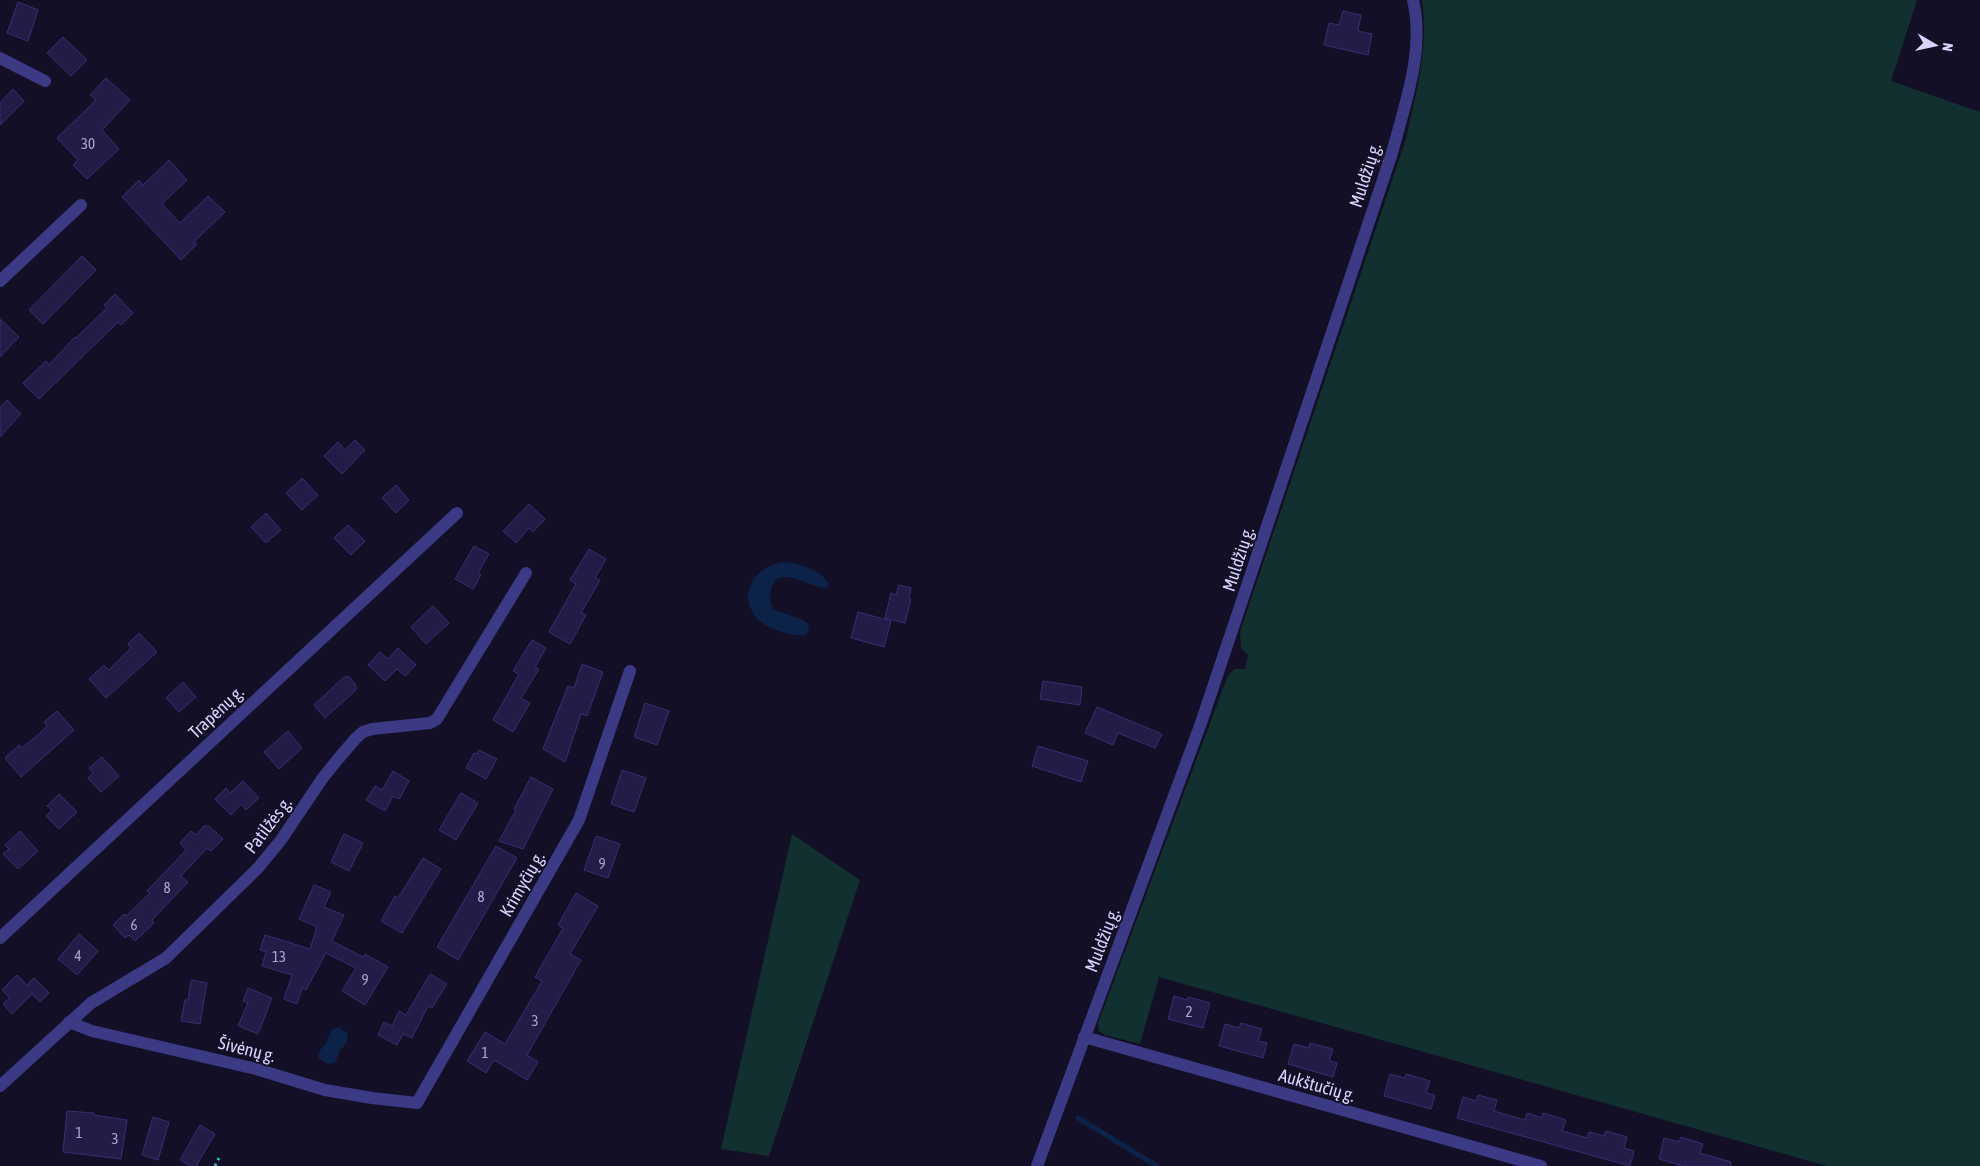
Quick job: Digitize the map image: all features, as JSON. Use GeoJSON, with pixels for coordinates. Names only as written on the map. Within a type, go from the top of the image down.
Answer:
{"type":"FeatureCollection","features":[{"type":"Feature","properties":{"kind":"street","name":"Muldžių g."},"geometry":{"type":"LineString","coordinates":[[1037,1166],[1207,706],[1392,153],[1414,70],[1417,37],[1413,0]]}},
{"type":"Feature","properties":{"kind":"street"},"geometry":{"type":"LineString","coordinates":[[0,58],[44,81]]}},
{"type":"Feature","properties":{"kind":"street"},"geometry":{"type":"LineString","coordinates":[[0,280],[81,205]]}},
{"type":"Feature","properties":{"kind":"street","name":"Trapėnų g."},"geometry":{"type":"LineString","coordinates":[[0,938],[457,513]]}},
{"type":"Feature","properties":{"kind":"street","name":"Patilžės g."},"geometry":{"type":"LineString","coordinates":[[0,1086],[91,1003],[150,970],[166,958],[251,875],[281,840],[322,779],[363,732],[372,729],[430,723],[437,719],[526,573]]}},
{"type":"Feature","properties":{"kind":"street","name":"Krimyčių g."},"geometry":{"type":"LineString","coordinates":[[417,1103],[579,820],[630,670]]}},
{"type":"Feature","properties":{"kind":"street","name":"Šivėnų g."},"geometry":{"type":"LineString","coordinates":[[69,1022],[92,1031],[256,1069],[325,1090],[417,1103]]}},
{"type":"Feature","properties":{"kind":"street","name":"Aukštučių g."},"geometry":{"type":"LineString","coordinates":[[1084,1037],[1541,1166]]}},
{"type":"Feature","properties":{"kind":"path"},"geometry":{"type":"LineString","coordinates":[[214,1166],[219,1158]]}},
{"type":"Feature","properties":{"kind":"green space"},"geometry":{"type":"Polygon","coordinates":[[[1422,0],[1917,0],[1891,81],[1980,112],[1980,1166],[1827,1166],[1159,977],[1140,1044],[1105,1035],[1099,1031],[1098,1023],[1228,675],[1235,669],[1245,669],[1248,655],[1241,648],[1240,632],[1406,139],[1423,53],[1424,18],[1422,0]]]}},
{"type":"Feature","properties":{"kind":"green space"},"geometry":{"type":"Polygon","coordinates":[[[792,834],[860,880],[769,1156],[721,1149],[792,834]]]}},
{"type":"Feature","properties":{"kind":"water"},"geometry":{"type":"Polygon","coordinates":[[[785,562],[797,564],[816,572],[829,585],[827,588],[821,587],[787,577],[780,578],[775,582],[771,590],[770,595],[773,609],[805,621],[808,624],[809,630],[806,635],[786,633],[764,624],[754,615],[749,604],[748,593],[752,582],[759,573],[770,566],[785,562]]]}},
{"type":"Feature","properties":{"kind":"water"},"geometry":{"type":"Polygon","coordinates":[[[339,1027],[345,1032],[348,1031],[347,1042],[339,1052],[335,1063],[328,1064],[319,1059],[318,1053],[326,1043],[332,1029],[339,1027]]]}},
{"type":"Feature","properties":{"kind":"building"},"geometry":{"type":"Polygon","coordinates":[[[18,2],[38,10],[28,41],[7,33],[18,2]]]}},
{"type":"Feature","properties":{"kind":"building"},"geometry":{"type":"Polygon","coordinates":[[[1343,11],[1361,15],[1358,31],[1372,34],[1368,55],[1324,45],[1329,23],[1339,25],[1343,11]]]}},
{"type":"Feature","properties":{"kind":"building"},"geometry":{"type":"Polygon","coordinates":[[[63,37],[87,60],[71,76],[47,53],[63,37]]]}},
{"type":"Feature","properties":{"kind":"building"},"geometry":{"type":"Polygon","coordinates":[[[106,78],[130,100],[102,130],[119,149],[87,179],[73,165],[78,160],[57,138],[96,100],[90,95],[106,78]]]}},
{"type":"Feature","properties":{"kind":"building"},"geometry":{"type":"Polygon","coordinates":[[[13,89],[24,101],[0,125],[0,103],[13,89]]]}},
{"type":"Feature","properties":{"kind":"building"},"geometry":{"type":"Polygon","coordinates":[[[169,160],[187,180],[162,204],[180,223],[208,196],[225,212],[194,242],[197,244],[181,260],[122,197],[139,180],[143,185],[169,160]]]}},
{"type":"Feature","properties":{"kind":"building"},"geometry":{"type":"Polygon","coordinates":[[[82,256],[96,270],[43,324],[29,310],[82,256]]]}},
{"type":"Feature","properties":{"kind":"building"},"geometry":{"type":"Polygon","coordinates":[[[115,294],[133,313],[121,325],[118,322],[39,399],[23,383],[46,361],[49,365],[75,337],[107,308],[104,305],[115,294]]]}},
{"type":"Feature","properties":{"kind":"building"},"geometry":{"type":"Polygon","coordinates":[[[0,319],[19,337],[0,357],[0,319]]]}},
{"type":"Feature","properties":{"kind":"building"},"geometry":{"type":"Polygon","coordinates":[[[7,400],[21,414],[0,437],[0,408],[7,400]]]}},
{"type":"Feature","properties":{"kind":"building"},"geometry":{"type":"Polygon","coordinates":[[[355,440],[365,450],[342,474],[324,456],[338,442],[345,450],[355,440]]]}},
{"type":"Feature","properties":{"kind":"building"},"geometry":{"type":"Polygon","coordinates":[[[302,478],[318,495],[302,510],[286,493],[302,478]]]}},
{"type":"Feature","properties":{"kind":"building"},"geometry":{"type":"Polygon","coordinates":[[[396,485],[409,500],[396,513],[382,498],[396,485]]]}},
{"type":"Feature","properties":{"kind":"building"},"geometry":{"type":"Polygon","coordinates":[[[529,504],[545,519],[533,532],[529,528],[516,543],[503,531],[529,504]]]}},
{"type":"Feature","properties":{"kind":"building"},"geometry":{"type":"Polygon","coordinates":[[[266,513],[281,530],[266,543],[251,527],[266,513]]]}},
{"type":"Feature","properties":{"kind":"building"},"geometry":{"type":"Polygon","coordinates":[[[348,525],[365,541],[351,555],[334,538],[348,525]]]}},
{"type":"Feature","properties":{"kind":"building"},"geometry":{"type":"Polygon","coordinates":[[[474,546],[489,554],[478,573],[481,575],[473,589],[455,579],[474,546]]]}},
{"type":"Feature","properties":{"kind":"building"},"geometry":{"type":"Polygon","coordinates":[[[589,549],[606,559],[595,578],[600,580],[581,613],[586,615],[570,644],[549,632],[576,584],[570,580],[589,549]]]}},
{"type":"Feature","properties":{"kind":"building"},"geometry":{"type":"Polygon","coordinates":[[[899,585],[911,588],[909,598],[911,599],[905,623],[885,618],[891,593],[896,595],[899,585]]]}},
{"type":"Feature","properties":{"kind":"building"},"geometry":{"type":"Polygon","coordinates":[[[433,606],[449,623],[426,644],[411,627],[433,606]]]}},
{"type":"Feature","properties":{"kind":"building"},"geometry":{"type":"Polygon","coordinates":[[[858,612],[891,621],[884,647],[851,638],[858,612]]]}},
{"type":"Feature","properties":{"kind":"building"},"geometry":{"type":"Polygon","coordinates":[[[139,633],[157,652],[106,698],[89,679],[104,665],[109,670],[131,648],[128,644],[139,633]]]}},
{"type":"Feature","properties":{"kind":"building"},"geometry":{"type":"Polygon","coordinates":[[[532,640],[546,648],[535,667],[539,669],[521,698],[530,703],[513,732],[493,720],[519,674],[513,671],[532,640]]]}},
{"type":"Feature","properties":{"kind":"building"},"geometry":{"type":"Polygon","coordinates":[[[398,648],[416,665],[405,676],[397,669],[385,681],[368,665],[380,652],[388,659],[398,648]]]}},
{"type":"Feature","properties":{"kind":"building"},"geometry":{"type":"Polygon","coordinates":[[[582,664],[603,672],[587,716],[581,714],[565,762],[543,749],[568,686],[574,688],[582,664]]]}},
{"type":"Feature","properties":{"kind":"building"},"geometry":{"type":"Polygon","coordinates":[[[344,677],[349,677],[356,685],[356,690],[325,718],[314,705],[344,677]]]}},
{"type":"Feature","properties":{"kind":"building"},"geometry":{"type":"Polygon","coordinates":[[[1043,681],[1082,687],[1080,705],[1040,699],[1043,681]]]}},
{"type":"Feature","properties":{"kind":"building"},"geometry":{"type":"Polygon","coordinates":[[[183,682],[196,697],[179,712],[166,698],[183,682]]]}},
{"type":"Feature","properties":{"kind":"building"},"geometry":{"type":"Polygon","coordinates":[[[645,703],[669,711],[657,745],[634,737],[645,703]]]}},
{"type":"Feature","properties":{"kind":"building"},"geometry":{"type":"Polygon","coordinates":[[[1097,707],[1162,734],[1155,748],[1118,733],[1113,745],[1085,733],[1097,707]]]}},
{"type":"Feature","properties":{"kind":"building"},"geometry":{"type":"Polygon","coordinates":[[[57,711],[74,730],[21,777],[5,758],[19,745],[22,748],[41,732],[47,726],[44,722],[57,711]]]}},
{"type":"Feature","properties":{"kind":"building"},"geometry":{"type":"Polygon","coordinates":[[[288,731],[302,748],[279,769],[264,752],[288,731]]]}},
{"type":"Feature","properties":{"kind":"building"},"geometry":{"type":"Polygon","coordinates":[[[1038,746],[1088,761],[1081,782],[1032,766],[1038,746]]]}},
{"type":"Feature","properties":{"kind":"building"},"geometry":{"type":"Polygon","coordinates":[[[479,750],[497,759],[486,779],[466,768],[474,753],[477,754],[479,750]]]}},
{"type":"Feature","properties":{"kind":"building"},"geometry":{"type":"Polygon","coordinates":[[[102,757],[119,776],[101,792],[88,778],[93,773],[89,768],[102,757]]]}},
{"type":"Feature","properties":{"kind":"building"},"geometry":{"type":"Polygon","coordinates":[[[622,770],[646,778],[634,812],[611,804],[622,770]]]}},
{"type":"Feature","properties":{"kind":"building"},"geometry":{"type":"Polygon","coordinates":[[[393,771],[409,781],[399,799],[393,796],[385,811],[366,800],[375,786],[382,790],[393,771]]]}},
{"type":"Feature","properties":{"kind":"building"},"geometry":{"type":"Polygon","coordinates":[[[531,777],[553,789],[523,849],[499,841],[531,777]]]}},
{"type":"Feature","properties":{"kind":"building"},"geometry":{"type":"Polygon","coordinates":[[[243,781],[259,798],[246,810],[241,804],[231,815],[215,799],[226,788],[230,793],[243,781]]]}},
{"type":"Feature","properties":{"kind":"building"},"geometry":{"type":"Polygon","coordinates":[[[461,793],[478,803],[456,840],[439,830],[461,793]]]}},
{"type":"Feature","properties":{"kind":"building"},"geometry":{"type":"Polygon","coordinates":[[[59,794],[77,812],[59,829],[46,816],[52,810],[47,806],[59,794]]]}},
{"type":"Feature","properties":{"kind":"building"},"geometry":{"type":"Polygon","coordinates":[[[204,826],[209,826],[223,839],[211,851],[207,848],[181,876],[188,882],[152,920],[154,923],[135,941],[129,935],[125,938],[113,925],[124,914],[126,916],[150,893],[147,891],[186,850],[180,843],[191,831],[196,835],[204,826]]]}},
{"type":"Feature","properties":{"kind":"building"},"geometry":{"type":"Polygon","coordinates":[[[20,831],[38,851],[18,869],[3,854],[9,849],[5,845],[20,831]]]}},
{"type":"Feature","properties":{"kind":"building"},"geometry":{"type":"Polygon","coordinates":[[[344,834],[363,843],[349,871],[331,862],[344,834]]]}},
{"type":"Feature","properties":{"kind":"building"},"geometry":{"type":"Polygon","coordinates":[[[596,836],[620,844],[608,878],[584,870],[596,836]]]}},
{"type":"Feature","properties":{"kind":"building"},"geometry":{"type":"Polygon","coordinates":[[[496,846],[517,858],[458,960],[437,947],[496,846]]]}},
{"type":"Feature","properties":{"kind":"building"},"geometry":{"type":"Polygon","coordinates":[[[423,858],[441,869],[402,933],[381,921],[395,896],[398,898],[423,858]]]}},
{"type":"Feature","properties":{"kind":"building"},"geometry":{"type":"Polygon","coordinates":[[[314,885],[331,892],[324,907],[344,915],[332,941],[363,957],[365,954],[388,967],[365,1005],[342,991],[356,968],[326,953],[306,990],[302,988],[297,1004],[284,999],[292,975],[262,966],[266,952],[260,950],[265,935],[310,949],[317,927],[299,919],[314,885]]]}},
{"type":"Feature","properties":{"kind":"building"},"geometry":{"type":"Polygon","coordinates":[[[576,893],[598,906],[570,954],[581,960],[527,1055],[538,1062],[527,1080],[494,1060],[486,1073],[467,1061],[485,1032],[505,1044],[542,981],[535,977],[563,928],[558,925],[576,893]]]}},
{"type":"Feature","properties":{"kind":"building"},"geometry":{"type":"Polygon","coordinates":[[[79,934],[98,951],[77,975],[58,959],[79,934]]]}},
{"type":"Feature","properties":{"kind":"building"},"geometry":{"type":"Polygon","coordinates":[[[430,974],[447,984],[432,1008],[428,1006],[412,1038],[403,1034],[397,1045],[378,1035],[384,1022],[392,1026],[399,1011],[406,1015],[430,974]]]}},
{"type":"Feature","properties":{"kind":"building"},"geometry":{"type":"Polygon","coordinates":[[[17,975],[27,985],[34,978],[49,993],[40,1002],[32,994],[12,1014],[3,1004],[10,998],[2,990],[17,975]]]}},
{"type":"Feature","properties":{"kind":"building"},"geometry":{"type":"Polygon","coordinates":[[[191,980],[207,983],[200,1024],[181,1021],[185,1000],[188,1000],[191,980]]]}},
{"type":"Feature","properties":{"kind":"building"},"geometry":{"type":"Polygon","coordinates":[[[248,988],[272,998],[258,1034],[238,1026],[248,1003],[243,1001],[248,988]]]}},
{"type":"Feature","properties":{"kind":"building"},"geometry":{"type":"Polygon","coordinates":[[[1174,996],[1187,1000],[1188,997],[1210,1003],[1203,1028],[1168,1019],[1174,996]]]}},
{"type":"Feature","properties":{"kind":"building"},"geometry":{"type":"Polygon","coordinates":[[[1241,1023],[1262,1029],[1258,1041],[1267,1043],[1263,1058],[1219,1046],[1225,1024],[1239,1028],[1241,1023]]]}},
{"type":"Feature","properties":{"kind":"building"},"geometry":{"type":"Polygon","coordinates":[[[1310,1043],[1333,1049],[1329,1061],[1337,1063],[1333,1077],[1288,1064],[1294,1044],[1309,1048],[1310,1043]]]}},
{"type":"Feature","properties":{"kind":"building"},"geometry":{"type":"Polygon","coordinates":[[[1390,1074],[1405,1078],[1406,1074],[1430,1081],[1426,1093],[1435,1095],[1431,1109],[1384,1096],[1390,1074]]]}},
{"type":"Feature","properties":{"kind":"building"},"geometry":{"type":"Polygon","coordinates":[[[1478,1095],[1497,1100],[1494,1111],[1525,1120],[1527,1113],[1542,1118],[1543,1113],[1566,1120],[1562,1131],[1587,1138],[1589,1132],[1604,1136],[1606,1131],[1627,1137],[1624,1148],[1634,1151],[1630,1166],[1457,1118],[1463,1097],[1476,1101],[1478,1095]]]}},
{"type":"Feature","properties":{"kind":"building"},"geometry":{"type":"Polygon","coordinates":[[[67,1111],[94,1113],[94,1115],[127,1120],[121,1159],[63,1152],[67,1111]]]}},
{"type":"Feature","properties":{"kind":"building"},"geometry":{"type":"Polygon","coordinates":[[[153,1117],[169,1122],[158,1160],[142,1155],[153,1117]]]}},
{"type":"Feature","properties":{"kind":"building"},"geometry":{"type":"Polygon","coordinates":[[[200,1125],[215,1134],[196,1166],[191,1166],[180,1160],[200,1125]]]}},
{"type":"Feature","properties":{"kind":"building"},"geometry":{"type":"Polygon","coordinates":[[[1681,1137],[1703,1144],[1700,1153],[1731,1162],[1730,1166],[1684,1166],[1659,1159],[1664,1138],[1679,1142],[1681,1137]]]}},
{"type":"Feature","properties":{"kind":"waterway"},"geometry":{"type":"LineString","coordinates":[[1078,1118],[1157,1166]]}}]}
